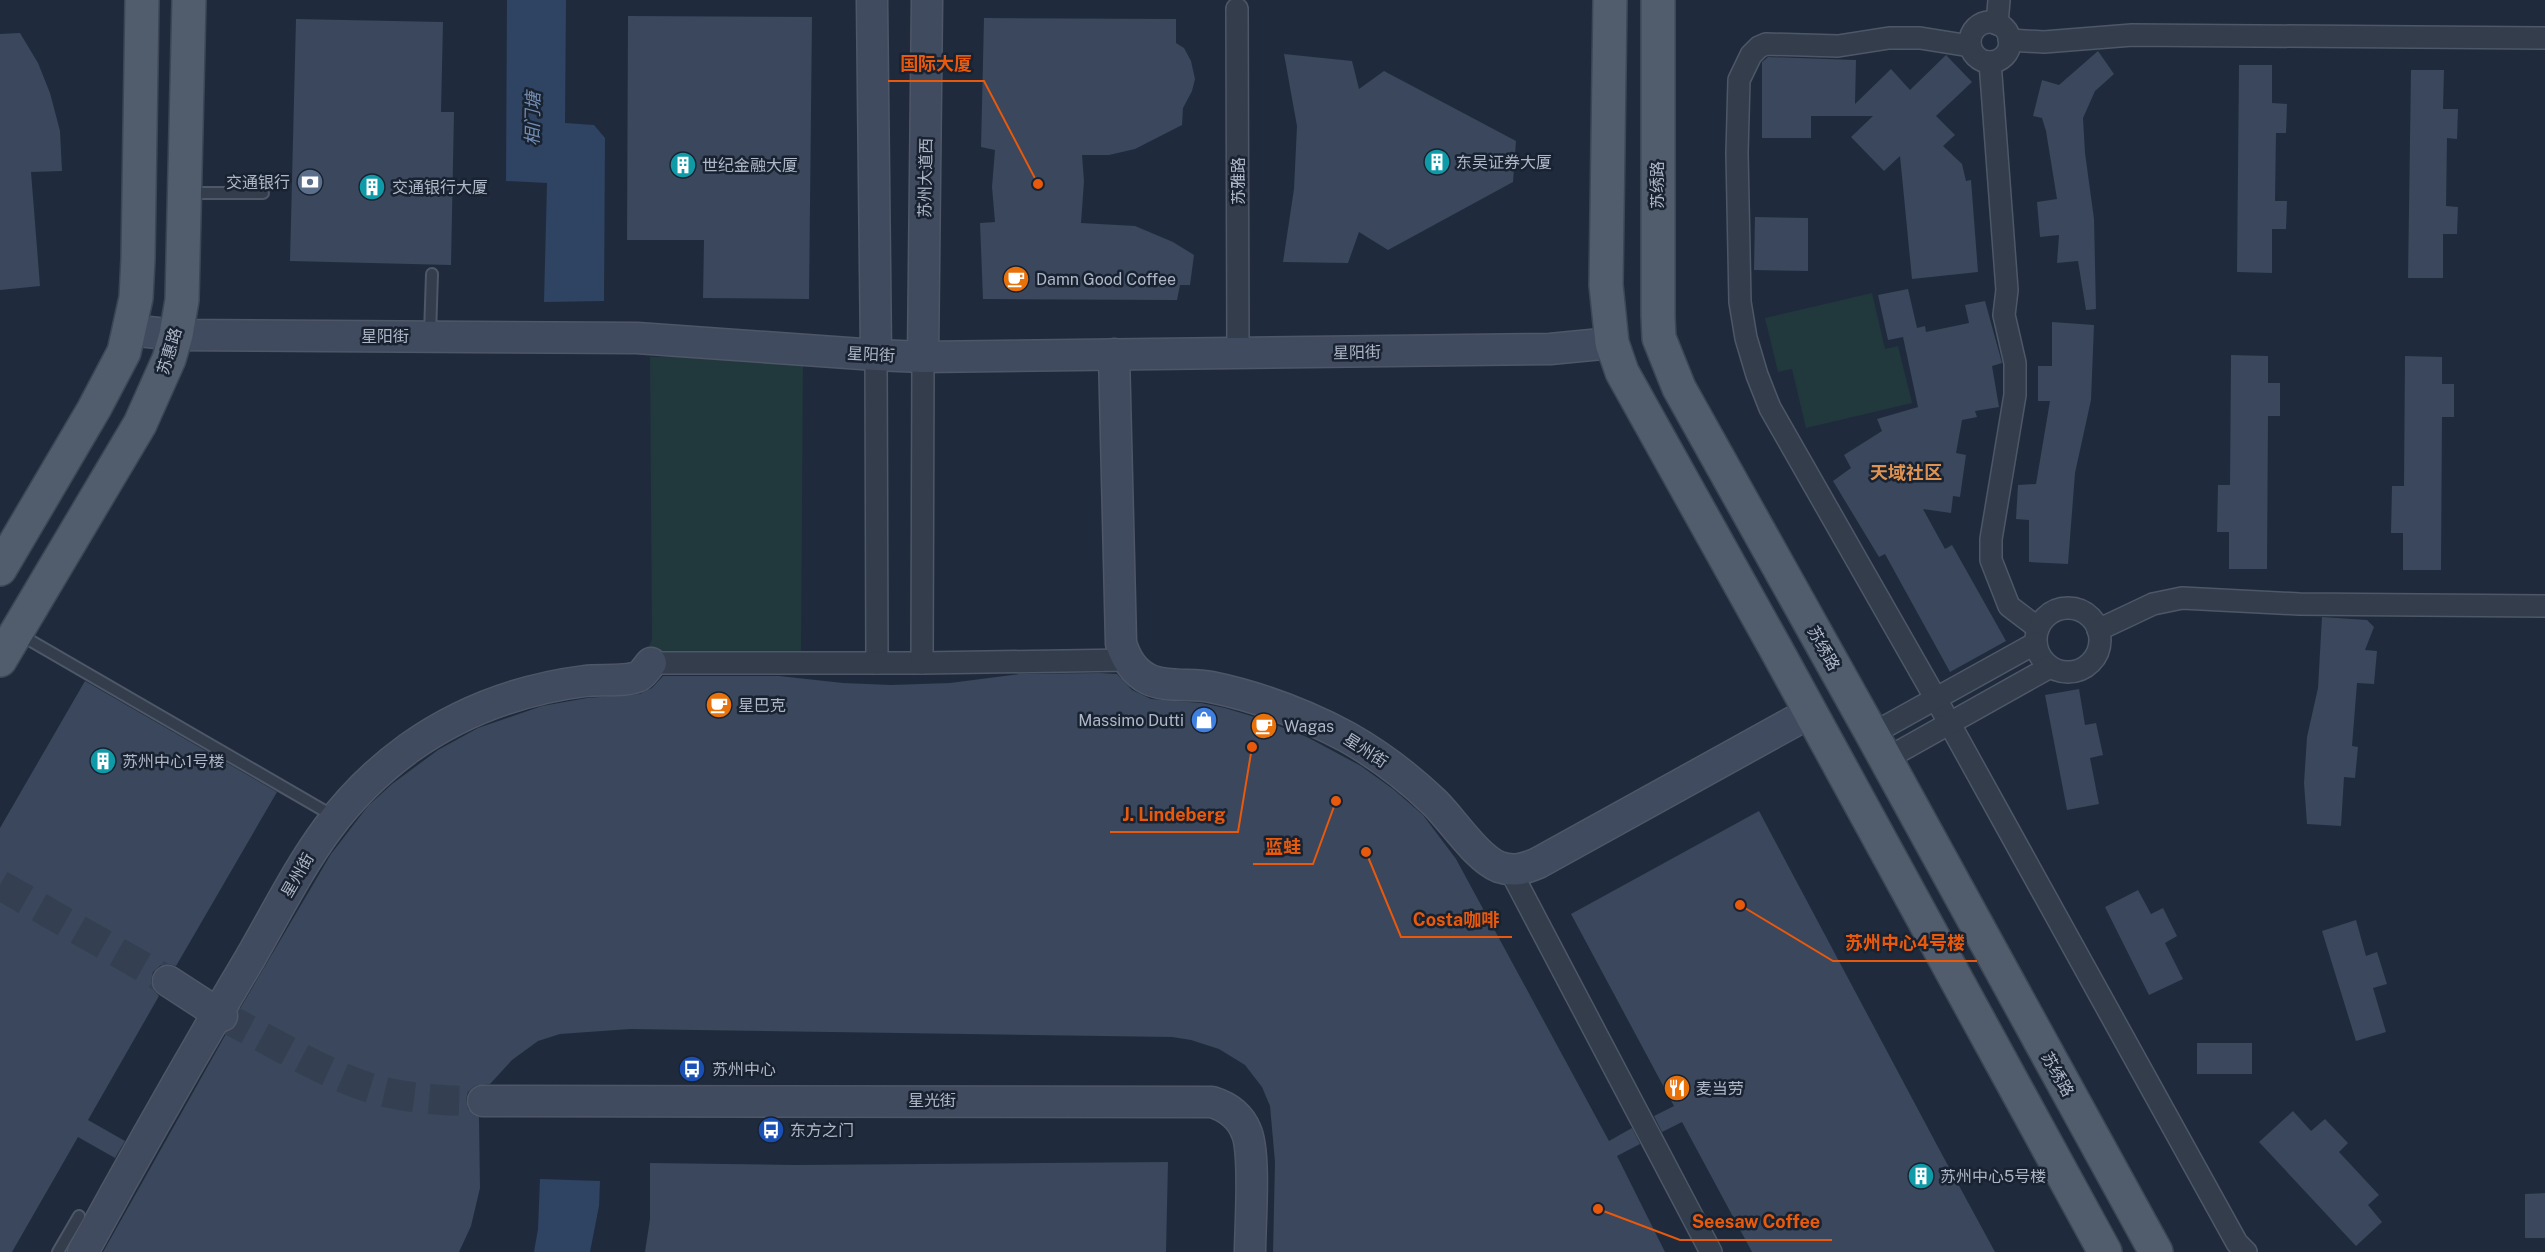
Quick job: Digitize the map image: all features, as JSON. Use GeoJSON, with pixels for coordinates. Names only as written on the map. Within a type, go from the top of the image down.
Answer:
{"type":"FeatureCollection","features":[{"type":"Feature","properties":{"kind":"main road"},"geometry":{"type":"LineString","coordinates":[[0,569],[99,401],[124,352],[130,330],[136,298],[138,259],[142,0]]}},
{"type":"Feature","properties":{"kind":"main road","name":"苏惠路"},"geometry":{"type":"LineString","coordinates":[[0,660],[140,424],[159,383],[176,335],[182,300],[189,0]]}},
{"type":"Feature","properties":{"kind":"main road"},"geometry":{"type":"LineString","coordinates":[[1610,0],[1606,285],[1612,343],[1622,372],[1637,403],[1811,712],[2105,1252]]}},
{"type":"Feature","properties":{"kind":"main road","name":"苏绣路"},"geometry":{"type":"LineString","coordinates":[[1658,0],[1656,283],[1659,338],[1679,388],[2156,1252]]}},
{"type":"Feature","properties":{"kind":"street"},"geometry":{"type":"LineString","coordinates":[[872,0],[878,392],[877,663]]}},
{"type":"Feature","properties":{"kind":"street","name":"苏州大道西"},"geometry":{"type":"LineString","coordinates":[[923,357],[927,0]]}},
{"type":"Feature","properties":{"kind":"street"},"geometry":{"type":"LineString","coordinates":[[1999,0],[2003,32],[2006,53],[1996,61],[1990,62],[1977,58],[1970,46],[1972,34],[1980,25],[1992,22],[2003,32],[2044,42],[2132,35],[2545,38]]}},
{"type":"Feature","properties":{"kind":"street","name":"苏雅路"},"geometry":{"type":"LineString","coordinates":[[1237,9],[1238,353]]}},
{"type":"Feature","properties":{"kind":"street"},"geometry":{"type":"LineString","coordinates":[[1970,46],[1920,38],[1889,38],[1838,46],[1766,44],[1751,55],[1739,80],[1737,153],[1740,302],[1746,338],[1770,408],[1950,724],[2237,1243],[2246,1252]]}},
{"type":"Feature","properties":{"kind":"street"},"geometry":{"type":"LineString","coordinates":[[1879,747],[1936,699],[2037,636],[2050,614],[2069,608],[2087,614],[2098,630],[2099,650],[2088,666],[2069,673],[2050,668],[2038,653],[2037,636],[2009,606],[1991,560],[1991,539],[2016,395],[2015,363],[2004,315],[2007,290],[1990,62]]}},
{"type":"Feature","properties":{"kind":"street","name":"星阳街"},"geometry":{"type":"LineString","coordinates":[[130,330],[176,335],[637,338],[923,357],[1550,350],[1612,343]]}},
{"type":"Feature","properties":{"kind":"street"},"geometry":{"type":"LineString","coordinates":[[651,663],[1129,660],[1121,643],[1114,354]]}},
{"type":"Feature","properties":{"kind":"street"},"geometry":{"type":"LineString","coordinates":[[922,663],[923,357]]}},
{"type":"Feature","properties":{"kind":"street"},"geometry":{"type":"LineString","coordinates":[[2098,630],[2153,604],[2182,598],[2299,604],[2545,606]]}},
{"type":"Feature","properties":{"kind":"street","name":"星州街"},"geometry":{"type":"LineString","coordinates":[[1129,660],[1147,678],[1166,683],[1207,686],[1257,698],[1305,716],[1350,739],[1420,789],[1485,857],[1497,866],[1510,870]]}},
{"type":"Feature","properties":{"kind":"street","name":"星州街"},"geometry":{"type":"LineString","coordinates":[[83,1252],[175,1083],[219,1014],[306,858],[335,817],[358,792],[389,763],[430,734],[498,701],[547,687],[597,679],[633,678],[641,675],[651,663]]}},
{"type":"Feature","properties":{"kind":"street"},"geometry":{"type":"LineString","coordinates":[[1879,747],[1950,724],[2050,668]]}},
{"type":"Feature","properties":{"kind":"street"},"geometry":{"type":"LineString","coordinates":[[1711,1252],[1510,870],[1523,870],[1538,863],[1811,712]]}},
{"type":"Feature","properties":{"kind":"street"},"geometry":{"type":"LineString","coordinates":[[168,981],[219,1014]]}},
{"type":"Feature","properties":{"kind":"street","name":"星光街"},"geometry":{"type":"LineString","coordinates":[[483,1101],[1212,1102],[1234,1113],[1248,1134],[1250,1252]]}},
{"type":"Feature","properties":{"kind":"lane"},"geometry":{"type":"LineString","coordinates":[[186,194],[263,194]]}},
{"type":"Feature","properties":{"kind":"lane"},"geometry":{"type":"LineString","coordinates":[[430,336],[432,274]]}},
{"type":"Feature","properties":{"kind":"lane"},"geometry":{"type":"LineString","coordinates":[[16,632],[335,817]]}},
{"type":"Feature","properties":{"kind":"lane"},"geometry":{"type":"LineString","coordinates":[[58,1252],[79,1216]]}},
{"type":"Feature","properties":{"kind":"green space"},"geometry":{"type":"Polygon","coordinates":[[[1872,293],[1885,349],[1898,346],[1912,403],[1806,428],[1792,369],[1778,372],[1765,318],[1872,293]]]}},
{"type":"Feature","properties":{"kind":"green space"},"geometry":{"type":"Polygon","coordinates":[[[803,356],[801,659],[631,663],[646,655],[652,639],[650,357],[803,356]]]}},
{"type":"Feature","properties":{"kind":"water","name":"相门塘"},"geometry":{"type":"Polygon","coordinates":[[[507,0],[566,0],[565,123],[594,125],[605,138],[604,301],[544,302],[547,183],[506,181],[507,0]]]}},
{"type":"Feature","properties":{"kind":"water"},"geometry":{"type":"Polygon","coordinates":[[[540,1179],[600,1181],[599,1206],[590,1252],[534,1252],[538,1229],[540,1179]]]}},
{"type":"Feature","properties":{"kind":"building","name":"世纪金融大厦"},"geometry":{"type":"Polygon","coordinates":[[[628,16],[812,17],[809,299],[703,298],[704,240],[627,240],[628,16]]]}},
{"type":"Feature","properties":{"kind":"building"},"geometry":{"type":"Polygon","coordinates":[[[984,18],[1176,19],[1176,43],[1184,48],[1191,61],[1195,79],[1192,91],[1183,108],[1182,125],[1135,149],[1109,155],[1082,155],[1084,181],[1081,223],[1135,226],[1173,242],[1194,255],[1190,285],[1180,285],[1177,300],[983,299],[980,223],[995,222],[992,187],[995,150],[981,147],[984,18]]]}},
{"type":"Feature","properties":{"kind":"building","name":"交通银行大厦"},"geometry":{"type":"Polygon","coordinates":[[[296,19],[443,22],[441,112],[454,112],[451,265],[290,261],[296,19]]]}},
{"type":"Feature","properties":{"kind":"building"},"geometry":{"type":"Polygon","coordinates":[[[20,33],[38,63],[50,93],[60,131],[62,171],[31,172],[40,286],[0,290],[0,34],[20,33]]]}},
{"type":"Feature","properties":{"kind":"building"},"geometry":{"type":"Polygon","coordinates":[[[2098,51],[2114,74],[2095,91],[2083,118],[2085,153],[2094,219],[2096,309],[2086,310],[2078,261],[2057,263],[2059,235],[2040,237],[2037,202],[2057,199],[2046,131],[2042,118],[2033,116],[2042,80],[2059,85],[2098,51]]]}},
{"type":"Feature","properties":{"kind":"building"},"geometry":{"type":"Polygon","coordinates":[[[1284,54],[1352,61],[1359,89],[1384,71],[1516,141],[1513,182],[1388,250],[1359,232],[1348,263],[1283,262],[1294,189],[1297,126],[1284,54]]]}},
{"type":"Feature","properties":{"kind":"building"},"geometry":{"type":"Polygon","coordinates":[[[1946,55],[1972,82],[1936,116],[1955,135],[1943,146],[1962,164],[1966,181],[1971,180],[1978,272],[1912,279],[1900,156],[1884,171],[1851,137],[1873,116],[1811,116],[1811,138],[1762,138],[1762,62],[1768,57],[1856,60],[1855,104],[1891,69],[1910,90],[1946,55]]]}},
{"type":"Feature","properties":{"kind":"building"},"geometry":{"type":"Polygon","coordinates":[[[2239,65],[2272,65],[2272,103],[2287,104],[2286,133],[2276,133],[2275,201],[2287,201],[2286,229],[2272,229],[2272,273],[2237,272],[2239,65]]]}},
{"type":"Feature","properties":{"kind":"building"},"geometry":{"type":"Polygon","coordinates":[[[2411,70],[2444,70],[2443,109],[2458,109],[2457,139],[2447,138],[2446,206],[2458,207],[2457,234],[2443,234],[2443,278],[2408,278],[2411,70]]]}},
{"type":"Feature","properties":{"kind":"building"},"geometry":{"type":"Polygon","coordinates":[[[1755,217],[1808,218],[1808,271],[1754,270],[1755,217]]]}},
{"type":"Feature","properties":{"kind":"building"},"geometry":{"type":"Polygon","coordinates":[[[1908,289],[1917,328],[1925,326],[1926,332],[1969,323],[1965,305],[1985,301],[2002,363],[1992,366],[1999,407],[1975,411],[1977,417],[1962,420],[1956,453],[1966,455],[1960,497],[1953,496],[1951,513],[1923,509],[1945,549],[1952,545],[2006,641],[1950,672],[1885,554],[1879,557],[1833,481],[1851,468],[1844,455],[1882,431],[1877,419],[1918,407],[1903,337],[1888,340],[1878,295],[1908,289]]]}},
{"type":"Feature","properties":{"kind":"building"},"geometry":{"type":"Polygon","coordinates":[[[2052,322],[2094,325],[2091,400],[2075,473],[2068,564],[2029,562],[2029,520],[2016,519],[2018,485],[2036,484],[2050,401],[2038,401],[2038,366],[2052,366],[2052,322]]]}},
{"type":"Feature","properties":{"kind":"building"},"geometry":{"type":"Polygon","coordinates":[[[2231,355],[2268,356],[2268,383],[2280,383],[2280,416],[2268,416],[2267,569],[2229,569],[2229,532],[2217,532],[2218,485],[2230,485],[2231,355]]]}},
{"type":"Feature","properties":{"kind":"building"},"geometry":{"type":"Polygon","coordinates":[[[2405,356],[2442,357],[2442,384],[2454,384],[2454,417],[2442,417],[2441,570],[2403,570],[2403,533],[2391,533],[2392,486],[2404,486],[2405,356]]]}},
{"type":"Feature","properties":{"kind":"building"},"geometry":{"type":"Polygon","coordinates":[[[2322,617],[2367,620],[2374,627],[2365,650],[2377,651],[2374,684],[2357,683],[2352,746],[2358,747],[2355,778],[2344,777],[2341,826],[2307,824],[2304,783],[2307,737],[2318,688],[2322,617]]]}},
{"type":"Feature","properties":{"kind":"building"},"geometry":{"type":"Polygon","coordinates":[[[1019,674],[1117,674],[1132,690],[1151,699],[1201,703],[1225,708],[1307,737],[1361,766],[1423,815],[1456,859],[1609,1141],[1632,1128],[1640,1144],[1617,1156],[1665,1252],[1273,1252],[1275,1162],[1270,1106],[1262,1087],[1245,1065],[1219,1049],[1191,1040],[1172,1037],[630,1029],[560,1034],[538,1041],[512,1060],[490,1084],[475,1086],[468,1092],[466,1100],[468,1109],[479,1117],[480,1188],[471,1226],[459,1252],[103,1252],[227,1032],[237,1025],[238,1012],[331,854],[368,806],[392,784],[438,750],[478,728],[542,706],[587,698],[640,694],[652,688],[663,676],[779,676],[843,683],[891,685],[950,683],[1019,674]]]}},
{"type":"Feature","properties":{"kind":"building"},"geometry":{"type":"Polygon","coordinates":[[[85,681],[277,792],[176,966],[161,965],[153,972],[152,988],[159,996],[88,1120],[125,1141],[115,1158],[78,1137],[12,1252],[0,1252],[0,828],[85,681]]]}},
{"type":"Feature","properties":{"kind":"building"},"geometry":{"type":"Polygon","coordinates":[[[2079,689],[2085,725],[2096,723],[2103,755],[2090,758],[2099,804],[2067,810],[2045,695],[2079,689]]]}},
{"type":"Feature","properties":{"kind":"building"},"geometry":{"type":"Polygon","coordinates":[[[1759,811],[1995,1252],[1752,1252],[1682,1122],[1662,1132],[1654,1116],[1674,1106],[1571,914],[1759,811]]]}},
{"type":"Feature","properties":{"kind":"building"},"geometry":{"type":"Polygon","coordinates":[[[2138,890],[2151,914],[2163,908],[2177,936],[2165,943],[2183,979],[2149,995],[2105,907],[2138,890]]]}},
{"type":"Feature","properties":{"kind":"building"},"geometry":{"type":"Polygon","coordinates":[[[2356,920],[2366,956],[2377,952],[2387,984],[2373,988],[2386,1032],[2356,1041],[2322,931],[2356,920]]]}},
{"type":"Feature","properties":{"kind":"building"},"geometry":{"type":"Polygon","coordinates":[[[2197,1043],[2252,1043],[2252,1074],[2197,1074],[2197,1043]]]}},
{"type":"Feature","properties":{"kind":"building"},"geometry":{"type":"Polygon","coordinates":[[[2293,1111],[2311,1131],[2325,1119],[2348,1143],[2339,1152],[2379,1195],[2368,1205],[2382,1222],[2356,1246],[2259,1142],[2293,1111]]]}},
{"type":"Feature","properties":{"kind":"building"},"geometry":{"type":"Polygon","coordinates":[[[1168,1162],[1166,1252],[645,1252],[650,1219],[650,1163],[797,1165],[1168,1162]]]}},
{"type":"Feature","properties":{"kind":"building"},"geometry":{"type":"Polygon","coordinates":[[[2545,1193],[2545,1238],[2525,1238],[2525,1194],[2545,1193]]]}},
{"type":"Feature","properties":{"kind":"tunnel"},"geometry":{"type":"LineString","coordinates":[[0,885],[168,981]]}},
{"type":"Feature","properties":{"kind":"tunnel"},"geometry":{"type":"LineString","coordinates":[[222,1016],[313,1064],[370,1088],[426,1099],[483,1101]]}},
{"type":"Feature","properties":{"kind":"place","name":"东吴证券大厦"},"geometry":{"type":"Point","coordinates":[1437,162]}},
{"type":"Feature","properties":{"kind":"place","name":"世纪金融大厦"},"geometry":{"type":"Point","coordinates":[683,165]}},
{"type":"Feature","properties":{"kind":"place","name":"交通银行"},"geometry":{"type":"Point","coordinates":[310,182]}},
{"type":"Feature","properties":{"kind":"place","name":"国际大厦"},"geometry":{"type":"Point","coordinates":[1038,184]}},
{"type":"Feature","properties":{"kind":"place","name":"交通银行大厦"},"geometry":{"type":"Point","coordinates":[372,187]}},
{"type":"Feature","properties":{"kind":"place","name":"Damn Good Coffee"},"geometry":{"type":"Point","coordinates":[1016,279]}},
{"type":"Feature","properties":{"kind":"place","name":"星巴克"},"geometry":{"type":"Point","coordinates":[719,705]}},
{"type":"Feature","properties":{"kind":"place","name":"Massimo Dutti"},"geometry":{"type":"Point","coordinates":[1204,720]}},
{"type":"Feature","properties":{"kind":"place","name":"Wagas"},"geometry":{"type":"Point","coordinates":[1264,726]}},
{"type":"Feature","properties":{"kind":"place","name":"J. Lindeberg"},"geometry":{"type":"Point","coordinates":[1252,747]}},
{"type":"Feature","properties":{"kind":"place","name":"苏州中心1号楼"},"geometry":{"type":"Point","coordinates":[103,761]}},
{"type":"Feature","properties":{"kind":"place","name":"蓝蛙"},"geometry":{"type":"Point","coordinates":[1336,801]}},
{"type":"Feature","properties":{"kind":"place","name":"Costa咖啡"},"geometry":{"type":"Point","coordinates":[1366,852]}},
{"type":"Feature","properties":{"kind":"place","name":"苏州中心4号楼"},"geometry":{"type":"Point","coordinates":[1740,905]}},
{"type":"Feature","properties":{"kind":"place","name":"苏州中心"},"geometry":{"type":"Point","coordinates":[692,1069]}},
{"type":"Feature","properties":{"kind":"place","name":"麦当劳"},"geometry":{"type":"Point","coordinates":[1677,1088]}},
{"type":"Feature","properties":{"kind":"place","name":"东方之门"},"geometry":{"type":"Point","coordinates":[771,1130]}},
{"type":"Feature","properties":{"kind":"place","name":"苏州中心5号楼"},"geometry":{"type":"Point","coordinates":[1921,1176]}},
{"type":"Feature","properties":{"kind":"place","name":"Seesaw Coffee"},"geometry":{"type":"Point","coordinates":[1598,1209]}},
{"type":"Feature","properties":{"kind":"district","name":"天域社区"},"geometry":{"type":"Point","coordinates":[1906,473]}}]}
